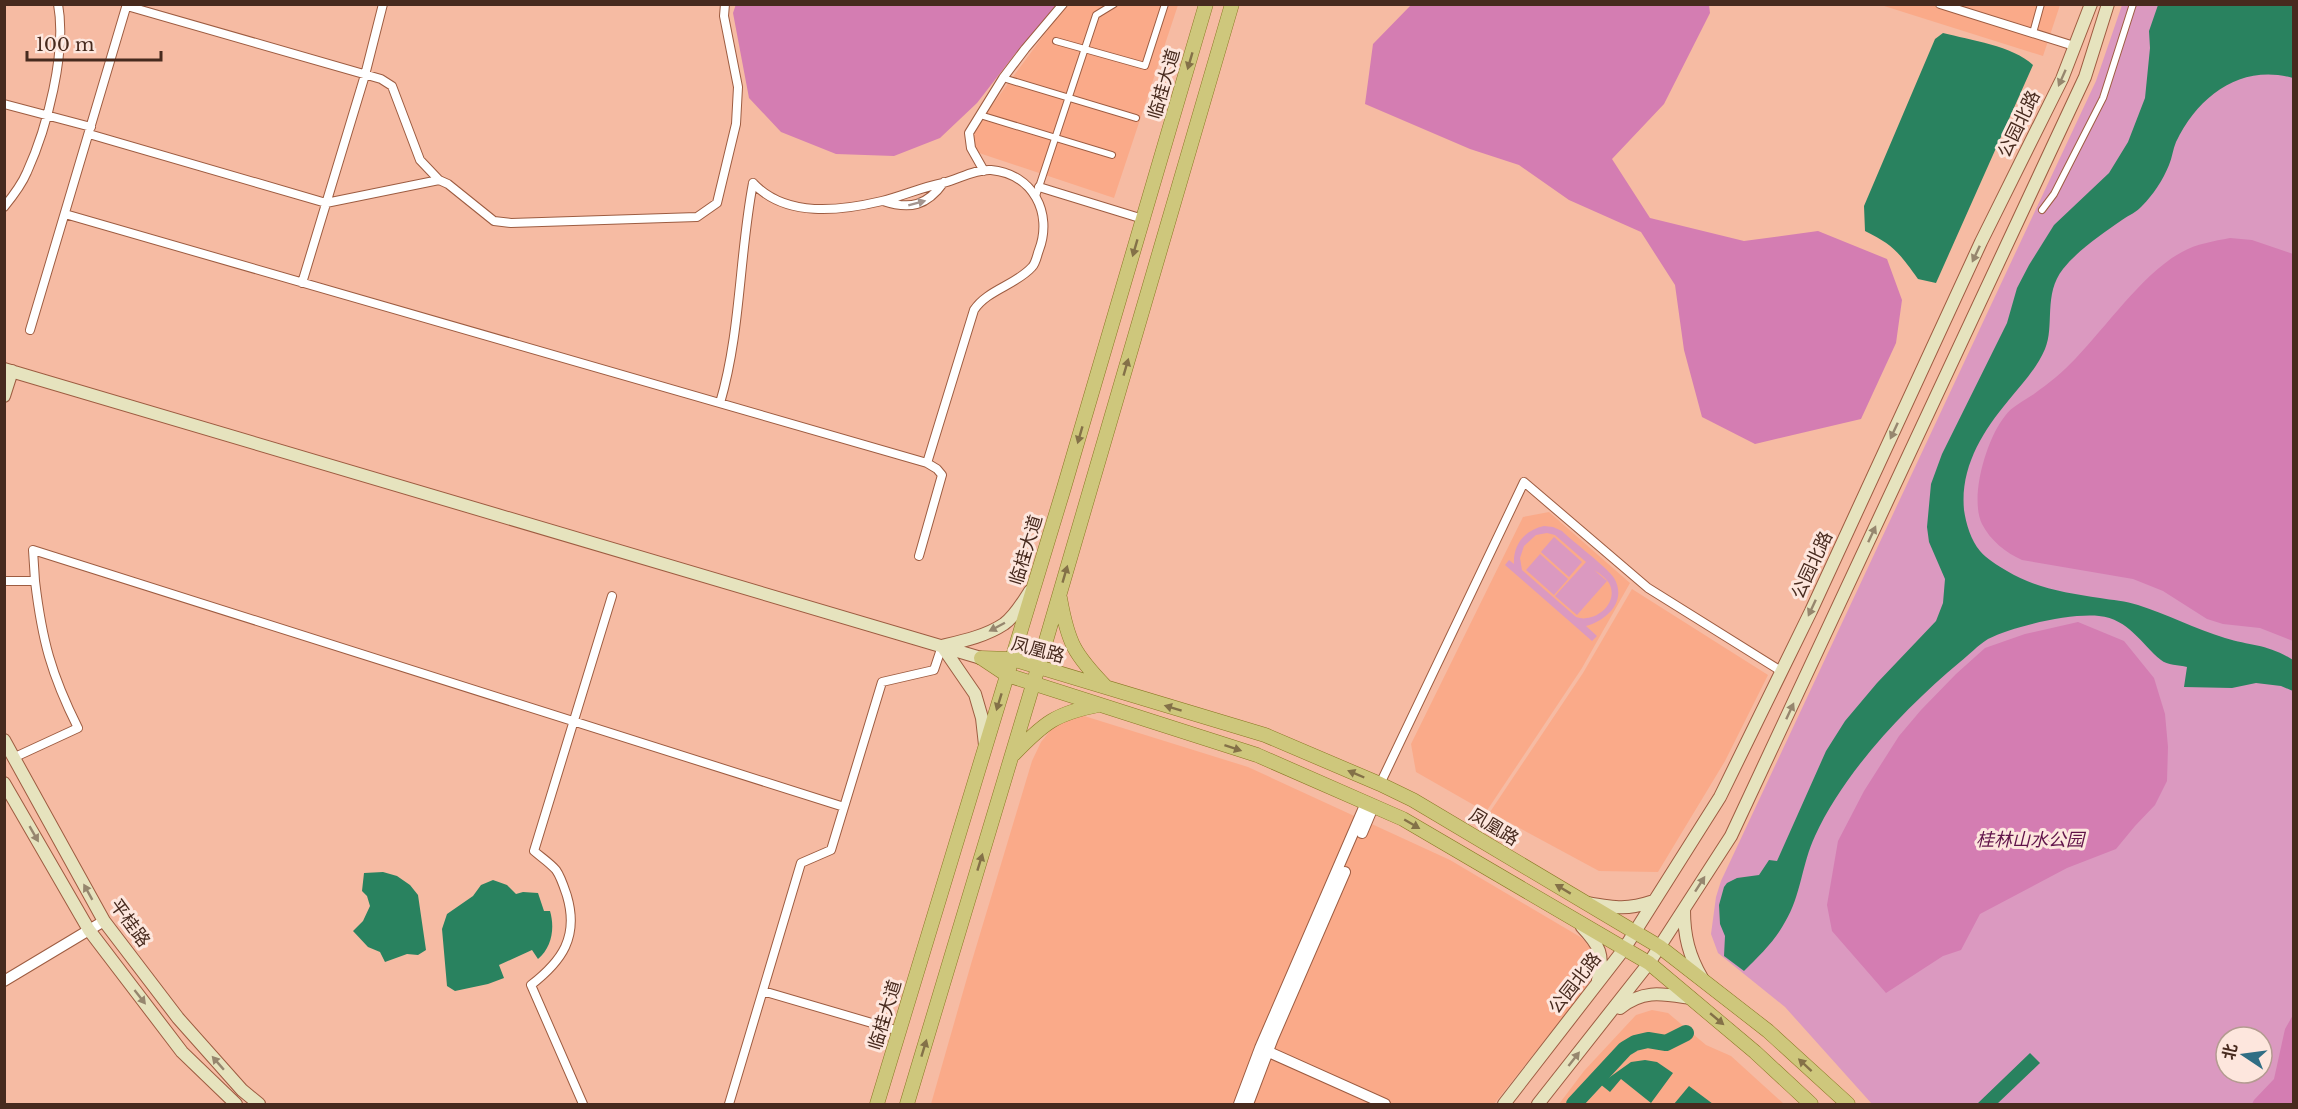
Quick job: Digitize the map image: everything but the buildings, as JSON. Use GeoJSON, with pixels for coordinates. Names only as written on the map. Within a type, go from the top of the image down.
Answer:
{"type":"FeatureCollection","features":[{"type":"Feature","properties":{"kind":"main road","name":"临桂大道"},"geometry":{"type":"LineString","coordinates":[[877,1104],[1035,584],[1206,4]]}},
{"type":"Feature","properties":{"kind":"main road"},"geometry":{"type":"LineString","coordinates":[[907,1104],[1038,668],[1232,4]]}},
{"type":"Feature","properties":{"kind":"main road"},"geometry":{"type":"LineString","coordinates":[[2074,46],[2081,4]]}},
{"type":"Feature","properties":{"kind":"main road","name":"公园北路"},"geometry":{"type":"LineString","coordinates":[[1504,1104],[1624,949],[1720,797],[1981,242],[2062,79],[2091,4]]}},
{"type":"Feature","properties":{"kind":"main road"},"geometry":{"type":"LineString","coordinates":[[1538,1104],[1649,963],[1731,836],[2085,77],[2108,4]]}},
{"type":"Feature","properties":{"kind":"main road"},"geometry":{"type":"LineString","coordinates":[[4,396],[8,370],[981,658]]}},
{"type":"Feature","properties":{"kind":"main road"},"geometry":{"type":"LineString","coordinates":[[942,646],[982,635],[1005,623],[1016,612],[1035,584]]}},
{"type":"Feature","properties":{"kind":"main road"},"geometry":{"type":"LineString","coordinates":[[1059,595],[1072,646],[1087,667],[1108,688]]}},
{"type":"Feature","properties":{"kind":"main road"},"geometry":{"type":"LineString","coordinates":[[942,646],[975,694],[982,718],[985,746]]}},
{"type":"Feature","properties":{"kind":"main road","name":"凤凰路"},"geometry":{"type":"LineString","coordinates":[[981,658],[1012,659],[1265,735],[1413,800],[1660,947],[1768,1031],[1848,1104]]}},
{"type":"Feature","properties":{"kind":"main road","name":"凤凰路"},"geometry":{"type":"LineString","coordinates":[[981,658],[1007,675],[1257,755],[1403,819],[1649,963],[1755,1052],[1811,1104]]}},
{"type":"Feature","properties":{"kind":"main road"},"geometry":{"type":"LineString","coordinates":[[1011,758],[1037,730],[1058,715],[1100,705]]}},
{"type":"Feature","properties":{"kind":"main road","name":"平桂路"},"geometry":{"type":"LineString","coordinates":[[4,740],[104,921],[178,1018],[242,1090],[259,1104]]}},
{"type":"Feature","properties":{"kind":"main road","name":"平桂路"},"geometry":{"type":"LineString","coordinates":[[4,783],[89,930],[182,1052],[236,1104]]}},
{"type":"Feature","properties":{"kind":"main road"},"geometry":{"type":"LineString","coordinates":[[1585,902],[1614,908],[1632,908],[1654,901]]}},
{"type":"Feature","properties":{"kind":"main road"},"geometry":{"type":"LineString","coordinates":[[1683,910],[1686,943],[1704,982]]}},
{"type":"Feature","properties":{"kind":"main road"},"geometry":{"type":"LineString","coordinates":[[1575,920],[1600,950],[1601,968],[1597,984]]}},
{"type":"Feature","properties":{"kind":"main road"},"geometry":{"type":"LineString","coordinates":[[1603,1022],[1633,998],[1652,993],[1692,998]]}},
{"type":"Feature","properties":{"kind":"street"},"geometry":{"type":"LineString","coordinates":[[4,207],[27,173],[46,116],[56,77],[61,31],[58,4]]}},
{"type":"Feature","properties":{"kind":"street"},"geometry":{"type":"LineString","coordinates":[[302,283],[365,75],[383,4]]}},
{"type":"Feature","properties":{"kind":"street"},"geometry":{"type":"LineString","coordinates":[[30,330],[127,5],[381,79],[392,86],[420,160],[439,180],[448,184],[494,221],[511,223],[696,217],[717,203],[736,124],[738,87],[724,16],[725,4]]}},
{"type":"Feature","properties":{"kind":"street"},"geometry":{"type":"LineString","coordinates":[[984,171],[968,140],[969,133],[1003,78],[1063,4]]}},
{"type":"Feature","properties":{"kind":"street"},"geometry":{"type":"LineString","coordinates":[[927,463],[974,310],[983,299],[1032,267],[1038,254],[1043,240],[1043,226],[1037,192],[1096,15],[1114,4]]}},
{"type":"Feature","properties":{"kind":"street"},"geometry":{"type":"LineString","coordinates":[[1056,41],[1145,66],[1165,4]]}},
{"type":"Feature","properties":{"kind":"street"},"geometry":{"type":"LineString","coordinates":[[1940,4],[2074,46]]}},
{"type":"Feature","properties":{"kind":"street"},"geometry":{"type":"LineString","coordinates":[[2033,33],[2041,4]]}},
{"type":"Feature","properties":{"kind":"street"},"geometry":{"type":"LineString","coordinates":[[2042,210],[2054,194],[2103,98],[2133,4]]}},
{"type":"Feature","properties":{"kind":"street"},"geometry":{"type":"LineString","coordinates":[[1003,78],[1136,118]]}},
{"type":"Feature","properties":{"kind":"street"},"geometry":{"type":"LineString","coordinates":[[4,104],[326,203],[439,180]]}},
{"type":"Feature","properties":{"kind":"street"},"geometry":{"type":"LineString","coordinates":[[980,115],[1112,155]]}},
{"type":"Feature","properties":{"kind":"street"},"geometry":{"type":"LineString","coordinates":[[720,403],[727,380],[753,183],[762,193],[778,201],[820,210],[882,201],[932,183],[984,171],[998,171],[1016,178],[1037,192],[1143,219]]}},
{"type":"Feature","properties":{"kind":"street"},"geometry":{"type":"LineString","coordinates":[[882,201],[908,206],[921,203],[933,197],[944,182]]}},
{"type":"Feature","properties":{"kind":"street"},"geometry":{"type":"LineString","coordinates":[[65,214],[927,463],[942,475],[919,556]]}},
{"type":"Feature","properties":{"kind":"street"},"geometry":{"type":"LineString","coordinates":[[1380,784],[1524,482],[1648,588],[1781,671]]}},
{"type":"Feature","properties":{"kind":"street"},"geometry":{"type":"LineString","coordinates":[[13,758],[78,728],[60,693],[43,641],[33,550],[844,807]]}},
{"type":"Feature","properties":{"kind":"street"},"geometry":{"type":"LineString","coordinates":[[4,580],[35,581]]}},
{"type":"Feature","properties":{"kind":"street"},"geometry":{"type":"LineString","coordinates":[[583,1104],[531,985],[551,970],[558,961],[566,948],[570,932],[570,908],[562,881],[556,870],[534,851],[612,596]]}},
{"type":"Feature","properties":{"kind":"street"},"geometry":{"type":"LineString","coordinates":[[729,1104],[801,863],[831,850],[882,682],[934,670],[942,646]]}},
{"type":"Feature","properties":{"kind":"street"},"geometry":{"type":"LineString","coordinates":[[1239,1104],[1370,805]]}},
{"type":"Feature","properties":{"kind":"street"},"geometry":{"type":"LineString","coordinates":[[4,981],[104,921]]}},
{"type":"Feature","properties":{"kind":"street"},"geometry":{"type":"LineString","coordinates":[[763,991],[899,1031]]}},
{"type":"Feature","properties":{"kind":"street"},"geometry":{"type":"LineString","coordinates":[[1248,1104],[1263,1053]]}},
{"type":"Feature","properties":{"kind":"street"},"geometry":{"type":"LineString","coordinates":[[1263,1053],[1370,1104]]}},
{"type":"Feature","properties":{"kind":"street"},"geometry":{"type":"LineString","coordinates":[[1263,1053],[1385,1104]]}},
{"type":"Feature","properties":{"kind":"shaded area"},"geometry":{"type":"Polygon","coordinates":[[[1066,5],[1178,5],[1114,198],[982,154],[974,151],[972,147],[973,131],[1066,5]]]}},
{"type":"Feature","properties":{"kind":"shaded area"},"geometry":{"type":"Polygon","coordinates":[[[1881,5],[2060,5],[2043,56],[1881,5]]]}},
{"type":"Feature","properties":{"kind":"shaded area"},"geometry":{"type":"Polygon","coordinates":[[[2158,5],[2293,5],[2293,78],[2256,75],[2224,87],[2209,97],[2185,125],[2176,142],[2164,176],[2146,202],[2076,255],[2063,269],[2053,289],[2045,349],[2029,376],[1998,413],[1975,451],[1966,480],[1964,510],[1977,547],[1992,562],[2007,571],[2040,586],[2133,604],[2234,641],[2275,651],[2293,660],[2293,691],[2281,686],[2256,683],[2232,688],[2184,687],[2187,667],[2164,662],[2127,627],[2099,616],[2074,616],[2043,622],[1988,639],[1939,680],[1898,720],[1842,788],[1815,836],[1795,901],[1785,922],[1772,942],[1744,971],[1724,956],[1725,936],[1720,924],[1719,905],[1724,887],[1737,878],[1759,875],[1769,860],[1777,861],[1826,751],[1845,721],[1877,683],[1936,621],[1943,603],[1945,579],[1929,542],[1927,527],[1931,484],[1942,454],[2007,323],[2017,288],[2029,265],[2054,225],[2109,173],[2128,142],[2145,98],[2150,48],[2149,31],[2158,5]]]}},
{"type":"Feature","properties":{"kind":"shaded area"},"geometry":{"type":"Polygon","coordinates":[[[1943,33],[2003,48],[2033,65],[1936,283],[1918,279],[1896,251],[1865,231],[1864,206],[1935,39],[1943,33]]]}},
{"type":"Feature","properties":{"kind":"shaded area"},"geometry":{"type":"Polygon","coordinates":[[[1549,512],[1630,583],[1582,668],[1486,812],[1416,772],[1411,744],[1523,517],[1549,512]]]}},
{"type":"Feature","properties":{"kind":"shaded area"},"geometry":{"type":"Polygon","coordinates":[[[1632,589],[1768,675],[1725,761],[1658,872],[1599,871],[1490,812],[1583,673],[1632,589]]]}},
{"type":"Feature","properties":{"kind":"shaded area"},"geometry":{"type":"Polygon","coordinates":[[[1081,715],[1248,767],[1450,860],[1582,938],[1591,949],[1594,963],[1588,983],[1494,1104],[931,1104],[1032,761],[1041,742],[1054,726],[1063,719],[1081,715]]]}},
{"type":"Feature","properties":{"kind":"shaded area"},"geometry":{"type":"Polygon","coordinates":[[[383,872],[397,876],[410,885],[418,895],[426,950],[418,955],[407,954],[385,962],[380,952],[368,947],[353,931],[363,921],[370,906],[367,896],[362,891],[364,873],[383,872]]]}},
{"type":"Feature","properties":{"kind":"shaded area"},"geometry":{"type":"Polygon","coordinates":[[[493,880],[507,885],[516,894],[538,893],[544,911],[550,911],[552,930],[549,943],[538,959],[532,950],[499,965],[504,978],[455,991],[447,986],[442,929],[447,914],[473,896],[481,885],[493,880]]]}},
{"type":"Feature","properties":{"kind":"shaded area"},"geometry":{"type":"Polygon","coordinates":[[[1652,1010],[1668,1013],[1706,1045],[1731,1056],[1784,1104],[1559,1104],[1584,1071],[1636,1015],[1652,1010]]]}},
{"type":"Feature","properties":{"kind":"shaded area"},"geometry":{"type":"Polygon","coordinates":[[[2030,1053],[2040,1063],[1997,1104],[1977,1104],[2030,1053]]]}},
{"type":"Feature","properties":{"kind":"shaded area"},"geometry":{"type":"Polygon","coordinates":[[[1645,1060],[1657,1062],[1673,1073],[1651,1103],[1621,1079],[1610,1092],[1600,1084],[1631,1062],[1645,1060]]]}},
{"type":"Feature","properties":{"kind":"shaded area"},"geometry":{"type":"Polygon","coordinates":[[[1689,1086],[1713,1104],[1674,1104],[1689,1086]]]}},
{"type":"Feature","properties":{"kind":"green space"},"geometry":{"type":"Polygon","coordinates":[[[736,4],[1060,5],[1015,54],[977,103],[940,138],[894,156],[836,154],[781,132],[749,98],[733,13],[736,4]]]}},
{"type":"Feature","properties":{"kind":"green space"},"geometry":{"type":"Polygon","coordinates":[[[1411,5],[1709,5],[1710,13],[1664,104],[1612,159],[1650,218],[1744,241],[1818,231],[1887,259],[1902,300],[1896,343],[1861,419],[1755,444],[1702,417],[1684,350],[1675,285],[1641,232],[1569,200],[1519,165],[1470,149],[1365,104],[1373,44],[1411,5]]]}},
{"type":"Feature","properties":{"kind":"green space","name":"桂林山水公园"},"geometry":{"type":"Polygon","coordinates":[[[2122,5],[2293,5],[2293,1104],[1872,1104],[1785,1007],[1718,953],[1711,934],[1716,897],[1721,881],[2096,81],[2122,5]]]}},
{"type":"Feature","properties":{"kind":"green space"},"geometry":{"type":"Polygon","coordinates":[[[2230,238],[2252,240],[2293,254],[2293,641],[2260,628],[2223,624],[2207,619],[2163,591],[2133,579],[2022,560],[2004,550],[1994,541],[1985,530],[1979,513],[1979,484],[1986,453],[1998,426],[2008,413],[2066,368],[2140,286],[2168,261],[2193,247],[2230,238]]]}},
{"type":"Feature","properties":{"kind":"green space"},"geometry":{"type":"Polygon","coordinates":[[[1553,527],[1562,531],[1614,578],[1618,587],[1618,595],[1612,609],[1600,620],[1586,626],[1597,636],[1592,641],[1505,565],[1509,560],[1514,564],[1518,544],[1537,528],[1553,527]],[[1547,533],[1536,535],[1524,546],[1520,558],[1522,570],[1576,617],[1598,615],[1608,604],[1612,590],[1608,581],[1594,570],[1607,581],[1577,615],[1555,596],[1586,562],[1555,535],[1547,533]]]}},
{"type":"Feature","properties":{"kind":"green space"},"geometry":{"type":"Polygon","coordinates":[[[1554,537],[1582,562],[1569,577],[1541,552],[1554,537]]]}},
{"type":"Feature","properties":{"kind":"green space"},"geometry":{"type":"Polygon","coordinates":[[[1540,554],[1568,579],[1554,595],[1526,570],[1540,554]]]}},
{"type":"Feature","properties":{"kind":"green space"},"geometry":{"type":"Polygon","coordinates":[[[2078,622],[2124,641],[2154,678],[2165,714],[2168,747],[2167,781],[2155,805],[2116,849],[2067,868],[1980,914],[1961,950],[1943,956],[1886,993],[1832,931],[1827,905],[1838,841],[1864,791],[1899,736],[1956,674],[1985,648],[2025,634],[2078,622]]]}},
{"type":"Feature","properties":{"kind":"green space"},"geometry":{"type":"Polygon","coordinates":[[[2293,1015],[2293,1104],[2252,1104],[2268,1085],[2274,1085],[2285,1029],[2293,1015]]]}},
{"type":"Feature","properties":{"kind":"waterway"},"geometry":{"type":"LineString","coordinates":[[1574,1104],[1625,1049],[1635,1043],[1648,1040],[1666,1043],[1686,1033]]}}]}
